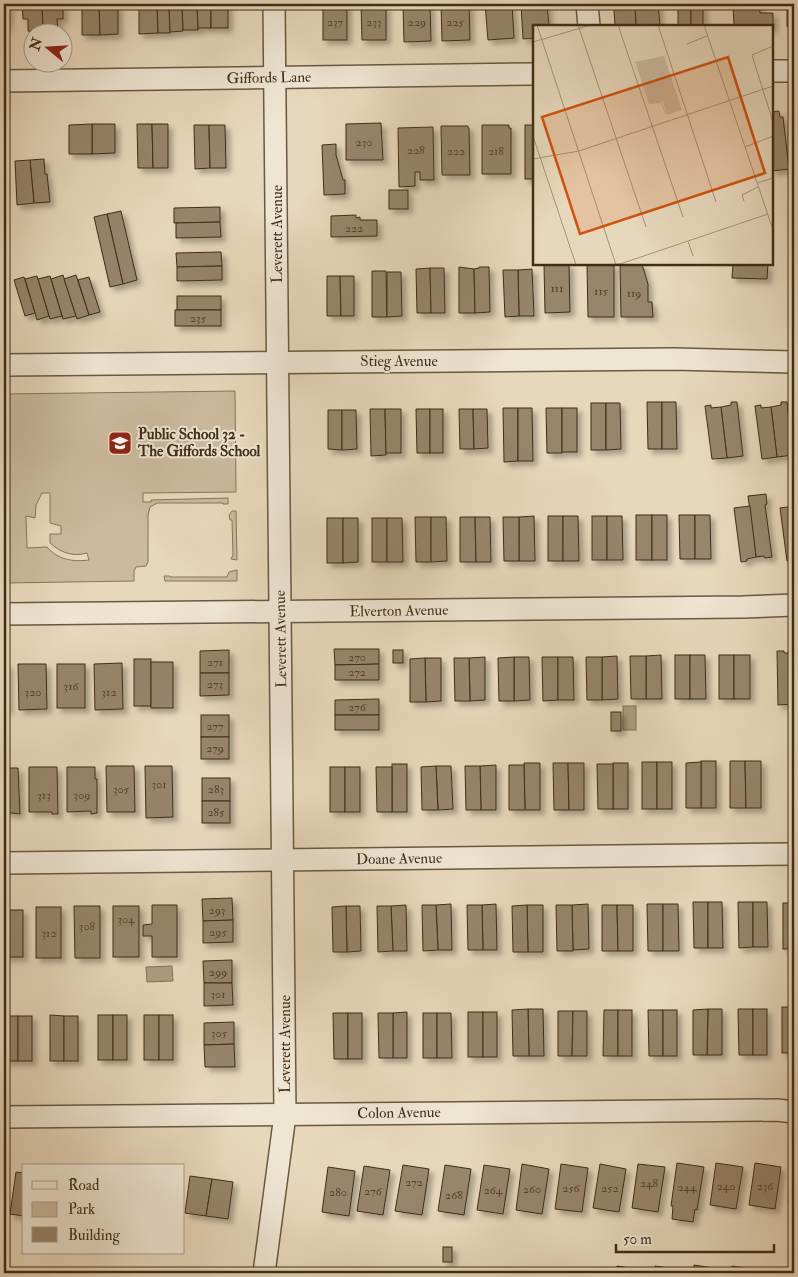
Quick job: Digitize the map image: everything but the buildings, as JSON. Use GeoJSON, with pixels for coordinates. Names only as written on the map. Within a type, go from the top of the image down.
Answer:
{"type":"FeatureCollection","features":[{"type":"Feature","properties":{"kind":"street","name":"Leverett Avenue"},"geometry":{"type":"LineString","coordinates":[[264,1273],[285,1115],[284,860],[274,4]]}},
{"type":"Feature","properties":{"kind":"street"},"geometry":{"type":"LineString","coordinates":[[587,4],[588,25]]}},
{"type":"Feature","properties":{"kind":"street"},"geometry":{"type":"LineString","coordinates":[[773,71],[794,71]]}},
{"type":"Feature","properties":{"kind":"street","name":"Giffords Lane"},"geometry":{"type":"LineString","coordinates":[[4,81],[533,74]]}},
{"type":"Feature","properties":{"kind":"street","name":"Stieg Avenue"},"geometry":{"type":"LineString","coordinates":[[4,364],[674,359],[794,362]]}},
{"type":"Feature","properties":{"kind":"street","name":"Elverton Avenue"},"geometry":{"type":"LineString","coordinates":[[4,614],[794,605]]}},
{"type":"Feature","properties":{"kind":"street","name":"Doane Avenue"},"geometry":{"type":"LineString","coordinates":[[4,863],[794,854]]}},
{"type":"Feature","properties":{"kind":"street","name":"Colon Avenue"},"geometry":{"type":"LineString","coordinates":[[4,1117],[777,1110],[794,1112]]}},
{"type":"Feature","properties":{"kind":"green space","name":"Public School 32 - The Giffords School"},"geometry":{"type":"Polygon","coordinates":[[[235,391],[236,492],[143,493],[143,502],[151,502],[151,500],[228,498],[228,504],[157,503],[150,507],[148,515],[148,562],[146,566],[136,567],[134,581],[4,583],[4,394],[235,391]],[[42,493],[36,505],[35,518],[26,516],[27,548],[47,547],[56,555],[66,559],[77,561],[89,560],[87,553],[77,555],[67,553],[50,543],[50,534],[61,534],[61,526],[50,523],[50,493],[42,493]]]}},
{"type":"Feature","properties":{"kind":"green space"},"geometry":{"type":"Polygon","coordinates":[[[232,511],[236,511],[237,560],[231,559],[233,555],[232,520],[230,520],[229,515],[232,511]]]}},
{"type":"Feature","properties":{"kind":"green space"},"geometry":{"type":"Polygon","coordinates":[[[237,570],[237,581],[165,581],[164,576],[227,577],[229,572],[237,570]]]}},
{"type":"Feature","properties":{"kind":"shaded area"},"geometry":{"type":"Polygon","coordinates":[[[623,706],[636,706],[636,730],[623,730],[623,706]]]}},
{"type":"Feature","properties":{"kind":"shaded area"},"geometry":{"type":"Polygon","coordinates":[[[172,966],[173,981],[147,982],[146,967],[172,966]]]}},
{"type":"Feature","properties":{"kind":"place","name":"Public School 32 - The Giffords School"},"geometry":{"type":"Point","coordinates":[120,443]}}]}
